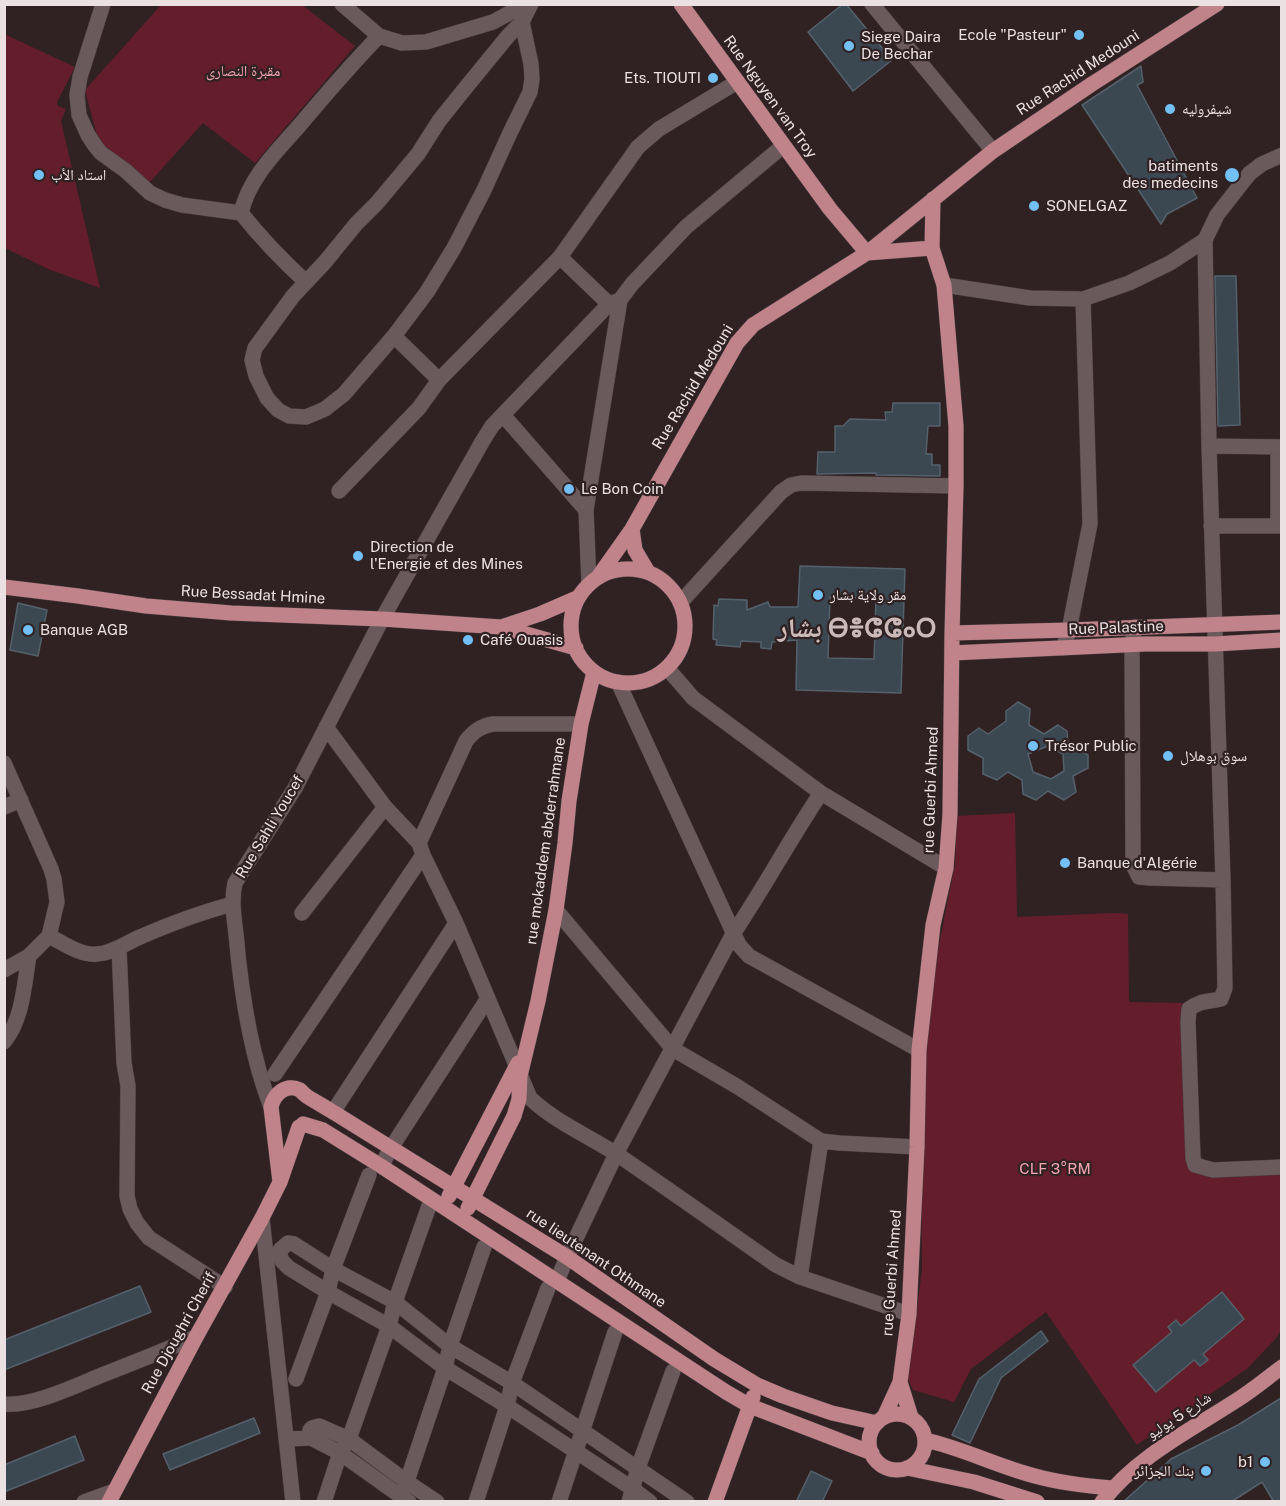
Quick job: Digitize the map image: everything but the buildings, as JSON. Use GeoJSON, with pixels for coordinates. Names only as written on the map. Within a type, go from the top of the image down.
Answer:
{"type":"FeatureCollection","features":[{"type":"Feature","properties":{"kind":"main road","name":"Rue Nguyen van Troy"},"geometry":{"type":"LineString","coordinates":[[681,4],[830,209],[867,253]]}},
{"type":"Feature","properties":{"kind":"main road","name":"Rue Rachid Medouni"},"geometry":{"type":"LineString","coordinates":[[593,581],[632,530],[745,332],[867,253],[993,151],[1217,4]]}},
{"type":"Feature","properties":{"kind":"main road","name":"rue Guerbi Ahmed"},"geometry":{"type":"LineString","coordinates":[[900,1382],[909,1314],[919,1050],[933,925],[946,868],[950,814],[956,426],[944,285],[932,248],[933,199]]}},
{"type":"Feature","properties":{"kind":"main road"},"geometry":{"type":"LineString","coordinates":[[867,253],[932,248]]}},
{"type":"Feature","properties":{"kind":"main road"},"geometry":{"type":"LineString","coordinates":[[632,530],[635,550],[648,572]]}},
{"type":"Feature","properties":{"kind":"main road"},"geometry":{"type":"LineString","coordinates":[[631,569],[648,572],[661,579],[680,603],[685,616],[682,644],[676,657],[667,668],[655,677],[641,682],[609,680],[594,672],[579,656],[571,636],[572,614],[577,598],[593,581],[614,570],[631,569]]}},
{"type":"Feature","properties":{"kind":"main road","name":"Rue Bessadat Hmine"},"geometry":{"type":"LineString","coordinates":[[4,587],[146,606],[231,613],[382,619],[501,627],[576,648]]}},
{"type":"Feature","properties":{"kind":"main road","name":"Rue Bessadat Hmine"},"geometry":{"type":"LineString","coordinates":[[501,627],[577,598]]}},
{"type":"Feature","properties":{"kind":"main road","name":"Rue Palastine"},"geometry":{"type":"LineString","coordinates":[[952,633],[1281,622]]}},
{"type":"Feature","properties":{"kind":"main road","name":"Rue Palastine"},"geometry":{"type":"LineString","coordinates":[[952,652],[1281,640]]}},
{"type":"Feature","properties":{"kind":"main road","name":"rue mokaddem abderrahmane"},"geometry":{"type":"LineString","coordinates":[[436,1206],[454,1187],[518,1071],[526,1050],[556,910],[581,724],[594,672]]}},
{"type":"Feature","properties":{"kind":"main road","name":"rue mokaddem abderrahmane"},"geometry":{"type":"LineString","coordinates":[[463,1219],[514,1116],[519,1099],[518,1071]]}},
{"type":"Feature","properties":{"kind":"main road"},"geometry":{"type":"LineString","coordinates":[[280,1182],[272,1112],[273,1099],[284,1089],[293,1088],[307,1096],[311,1111],[308,1119],[301,1126]]}},
{"type":"Feature","properties":{"kind":"main road","name":"rue lieutenant Othmane"},"geometry":{"type":"LineString","coordinates":[[307,1096],[567,1257],[714,1359],[757,1385],[806,1404],[853,1418],[880,1420]]}},
{"type":"Feature","properties":{"kind":"main road"},"geometry":{"type":"LineString","coordinates":[[272,1112],[278,1124],[292,1128],[301,1126],[322,1130],[381,1166],[436,1206],[463,1219],[553,1285],[750,1406],[872,1453]]}},
{"type":"Feature","properties":{"kind":"main road","name":"Rue Djoughri Cherif"},"geometry":{"type":"LineString","coordinates":[[111,1496],[262,1218],[280,1182],[301,1126]]}},
{"type":"Feature","properties":{"kind":"main road","name":"شارع 5 يوليو"},"geometry":{"type":"LineString","coordinates":[[1102,1502],[1112,1488],[1144,1461],[1239,1399],[1281,1367]]}},
{"type":"Feature","properties":{"kind":"main road"},"geometry":{"type":"LineString","coordinates":[[900,1382],[911,1417]]}},
{"type":"Feature","properties":{"kind":"main road"},"geometry":{"type":"LineString","coordinates":[[880,1420],[893,1414],[902,1414],[911,1417],[920,1425],[925,1440],[922,1454],[913,1465],[898,1470],[882,1466],[872,1453],[869,1440],[873,1428],[880,1420],[900,1382]]}},
{"type":"Feature","properties":{"kind":"main road"},"geometry":{"type":"LineString","coordinates":[[716,1502],[757,1385]]}},
{"type":"Feature","properties":{"kind":"main road"},"geometry":{"type":"LineString","coordinates":[[925,1440],[1033,1476],[1085,1486],[1112,1488]]}},
{"type":"Feature","properties":{"kind":"main road"},"geometry":{"type":"LineString","coordinates":[[907,1468],[974,1482],[1037,1502]]}},
{"type":"Feature","properties":{"kind":"street"},"geometry":{"type":"LineString","coordinates":[[103,4],[80,77],[77,95],[79,115],[96,147],[150,193],[165,200],[182,205],[241,213],[274,251],[306,282]]}},
{"type":"Feature","properties":{"kind":"street"},"geometry":{"type":"LineString","coordinates":[[342,4],[379,36],[402,43],[426,42],[493,22],[529,4]]}},
{"type":"Feature","properties":{"kind":"street"},"geometry":{"type":"LineString","coordinates":[[522,22],[531,64],[530,92],[484,189],[427,292],[394,336],[344,394],[325,410],[306,417],[289,416],[278,410],[267,398],[256,376],[252,360],[255,348],[276,317],[418,154],[439,121],[522,22],[529,4]]}},
{"type":"Feature","properties":{"kind":"street"},"geometry":{"type":"LineString","coordinates":[[872,4],[993,151]]}},
{"type":"Feature","properties":{"kind":"street"},"geometry":{"type":"LineString","coordinates":[[241,213],[246,195],[258,176],[340,78],[379,36]]}},
{"type":"Feature","properties":{"kind":"street"},"geometry":{"type":"LineString","coordinates":[[339,491],[418,408],[439,380],[560,257],[638,147],[658,129],[737,81]]}},
{"type":"Feature","properties":{"kind":"street","name":"Rue Sahli Youcef"},"geometry":{"type":"LineString","coordinates":[[272,1112],[254,1051],[238,962],[233,904],[236,884],[294,788],[382,619],[492,426],[686,227],[783,146]]}},
{"type":"Feature","properties":{"kind":"street"},"geometry":{"type":"LineString","coordinates":[[1281,155],[1262,164],[1250,174],[1217,215],[1205,240],[1225,988],[1221,999],[1205,1001],[1190,1009],[1188,1022],[1195,1165],[1213,1170],[1281,1167]]}},
{"type":"Feature","properties":{"kind":"street"},"geometry":{"type":"LineString","coordinates":[[944,285],[1029,298],[1083,299],[1129,283],[1170,263],[1205,240]]}},
{"type":"Feature","properties":{"kind":"street"},"geometry":{"type":"LineString","coordinates":[[560,257],[614,302],[586,510],[593,581]]}},
{"type":"Feature","properties":{"kind":"street"},"geometry":{"type":"LineString","coordinates":[[1063,648],[1069,630],[1090,524],[1083,299]]}},
{"type":"Feature","properties":{"kind":"street"},"geometry":{"type":"LineString","coordinates":[[394,336],[439,380]]}},
{"type":"Feature","properties":{"kind":"street"},"geometry":{"type":"LineString","coordinates":[[503,415],[586,510]]}},
{"type":"Feature","properties":{"kind":"street"},"geometry":{"type":"LineString","coordinates":[[1209,446],[1280,447],[1280,526],[1211,526]]}},
{"type":"Feature","properties":{"kind":"street"},"geometry":{"type":"LineString","coordinates":[[680,603],[791,485],[801,483],[956,486]]}},
{"type":"Feature","properties":{"kind":"street"},"geometry":{"type":"LineString","coordinates":[[1135,627],[1132,645],[1132,846],[1134,867],[1139,877],[1223,880]]}},
{"type":"Feature","properties":{"kind":"street"},"geometry":{"type":"LineString","coordinates":[[667,668],[693,698],[821,794],[946,868]]}},
{"type":"Feature","properties":{"kind":"street"},"geometry":{"type":"LineString","coordinates":[[618,682],[739,945],[749,956],[919,1050]]}},
{"type":"Feature","properties":{"kind":"street"},"geometry":{"type":"LineString","coordinates":[[275,1074],[421,849],[466,741],[473,732],[494,724],[581,724]]}},
{"type":"Feature","properties":{"kind":"street"},"geometry":{"type":"LineString","coordinates":[[326,727],[385,807],[421,849],[456,923],[530,1098],[616,1154],[776,1265],[800,1277],[909,1314]]}},
{"type":"Feature","properties":{"kind":"street"},"geometry":{"type":"LineString","coordinates":[[4,763],[54,879],[57,902],[49,936],[29,956],[4,969]]}},
{"type":"Feature","properties":{"kind":"street"},"geometry":{"type":"LineString","coordinates":[[476,1502],[507,1406],[512,1383],[553,1285],[616,1154],[733,934],[756,900],[793,835],[821,794]]}},
{"type":"Feature","properties":{"kind":"street"},"geometry":{"type":"LineString","coordinates":[[4,807],[21,800]]}},
{"type":"Feature","properties":{"kind":"street"},"geometry":{"type":"LineString","coordinates":[[302,913],[385,807]]}},
{"type":"Feature","properties":{"kind":"street"},"geometry":{"type":"LineString","coordinates":[[49,936],[89,954],[97,954],[119,948],[184,919],[233,904]]}},
{"type":"Feature","properties":{"kind":"street"},"geometry":{"type":"LineString","coordinates":[[556,910],[673,1050],[821,1141],[917,1146]]}},
{"type":"Feature","properties":{"kind":"street"},"geometry":{"type":"LineString","coordinates":[[333,1112],[456,923]]}},
{"type":"Feature","properties":{"kind":"street"},"geometry":{"type":"LineString","coordinates":[[119,948],[124,1063],[128,1086],[126,1196],[130,1209],[137,1223],[149,1238],[225,1287]]}},
{"type":"Feature","properties":{"kind":"street"},"geometry":{"type":"LineString","coordinates":[[4,1042],[14,1029],[19,1016],[29,956]]}},
{"type":"Feature","properties":{"kind":"street"},"geometry":{"type":"LineString","coordinates":[[381,1166],[488,998]]}},
{"type":"Feature","properties":{"kind":"street"},"geometry":{"type":"LineString","coordinates":[[254,1051],[275,1074],[284,1089]]}},
{"type":"Feature","properties":{"kind":"street"},"geometry":{"type":"LineString","coordinates":[[800,1277],[821,1141]]}},
{"type":"Feature","properties":{"kind":"street"},"geometry":{"type":"LineString","coordinates":[[296,1379],[333,1269],[369,1175]]}},
{"type":"Feature","properties":{"kind":"street"},"geometry":{"type":"LineString","coordinates":[[324,1502],[340,1453],[349,1439],[389,1326],[395,1302],[436,1206]]}},
{"type":"Feature","properties":{"kind":"street"},"geometry":{"type":"LineString","coordinates":[[262,1218],[293,1502]]}},
{"type":"Feature","properties":{"kind":"street"},"geometry":{"type":"LineString","coordinates":[[650,1502],[631,1495],[576,1451],[445,1368],[389,1326],[327,1292],[290,1268],[282,1261],[280,1250],[288,1243],[294,1244],[333,1269],[395,1302],[450,1346],[512,1383],[687,1502]]}},
{"type":"Feature","properties":{"kind":"street"},"geometry":{"type":"LineString","coordinates":[[288,1440],[311,1438],[340,1453],[404,1500],[407,1482],[445,1368],[450,1346],[484,1247]]}},
{"type":"Feature","properties":{"kind":"street"},"geometry":{"type":"LineString","coordinates":[[559,1502],[615,1332]]}},
{"type":"Feature","properties":{"kind":"street"},"geometry":{"type":"LineString","coordinates":[[4,1404],[14,1405],[50,1395],[196,1337]]}},
{"type":"Feature","properties":{"kind":"street"},"geometry":{"type":"LineString","coordinates":[[631,1495],[638,1468],[673,1371]]}},
{"type":"Feature","properties":{"kind":"street"},"geometry":{"type":"LineString","coordinates":[[311,1438],[310,1430],[319,1426],[349,1439],[437,1502]]}},
{"type":"Feature","properties":{"kind":"street"},"geometry":{"type":"LineString","coordinates":[[84,1502],[111,1496]]}},
{"type":"Feature","properties":{"kind":"green space","name":"مقبرة النصارى"},"geometry":{"type":"Polygon","coordinates":[[[161,5],[302,5],[355,46],[255,163],[203,123],[149,183],[100,147],[85,90],[161,5]]]}},
{"type":"Feature","properties":{"kind":"green space","name":"استاد الأب"},"geometry":{"type":"Polygon","coordinates":[[[4,34],[75,67],[57,102],[58,106],[66,109],[61,121],[100,288],[48,269],[5,248],[4,34]]]}},
{"type":"Feature","properties":{"kind":"green space","name":"CLF 3°RM"},"geometry":{"type":"Polygon","coordinates":[[[1015,813],[1017,917],[1128,914],[1129,1002],[1184,1003],[1189,1163],[1200,1174],[1281,1175],[1281,1329],[1277,1337],[1248,1368],[1137,1445],[1046,1312],[971,1369],[954,1402],[913,1390],[908,1379],[922,1269],[921,1099],[930,991],[955,864],[957,816],[1015,813]]]}},
{"type":"Feature","properties":{"kind":"place","name":"Ecole \"Pasteur\""},"geometry":{"type":"Point","coordinates":[1079,35]}},
{"type":"Feature","properties":{"kind":"place","name":"Siege Daira De Bechar"},"geometry":{"type":"Point","coordinates":[849,46]}},
{"type":"Feature","properties":{"kind":"place","name":"Ets. TIOUTI"},"geometry":{"type":"Point","coordinates":[713,78]}},
{"type":"Feature","properties":{"kind":"place","name":"شيفروليه"},"geometry":{"type":"Point","coordinates":[1170,109]}},
{"type":"Feature","properties":{"kind":"place","name":"استاد الأب"},"geometry":{"type":"Point","coordinates":[39,175]}},
{"type":"Feature","properties":{"kind":"place","name":"batiments des medecins"},"geometry":{"type":"Point","coordinates":[1232,175]}},
{"type":"Feature","properties":{"kind":"place","name":"SONELGAZ"},"geometry":{"type":"Point","coordinates":[1034,206]}},
{"type":"Feature","properties":{"kind":"place","name":"Le Bon Coin"},"geometry":{"type":"Point","coordinates":[569,489]}},
{"type":"Feature","properties":{"kind":"place","name":"Direction de l'Energie et des Mines"},"geometry":{"type":"Point","coordinates":[358,556]}},
{"type":"Feature","properties":{"kind":"place","name":"مقر ولاية بشار"},"geometry":{"type":"Point","coordinates":[818,595]}},
{"type":"Feature","properties":{"kind":"place","name":"Banque AGB"},"geometry":{"type":"Point","coordinates":[28,630]}},
{"type":"Feature","properties":{"kind":"place","name":"Café Ouasis"},"geometry":{"type":"Point","coordinates":[468,640]}},
{"type":"Feature","properties":{"kind":"place","name":"Trésor Public"},"geometry":{"type":"Point","coordinates":[1033,746]}},
{"type":"Feature","properties":{"kind":"place","name":"سوق بوهلال"},"geometry":{"type":"Point","coordinates":[1168,756]}},
{"type":"Feature","properties":{"kind":"place","name":"Banque d'Algérie"},"geometry":{"type":"Point","coordinates":[1065,863]}},
{"type":"Feature","properties":{"kind":"place","name":"b1"},"geometry":{"type":"Point","coordinates":[1265,1462]}},
{"type":"Feature","properties":{"kind":"place","name":"بنك الجزائر"},"geometry":{"type":"Point","coordinates":[1206,1471]}},
{"type":"Feature","properties":{"kind":"district","name":"بشار ⴱⴻⵛⵛⴰⵔ"},"geometry":{"type":"Point","coordinates":[857,629]}}]}
